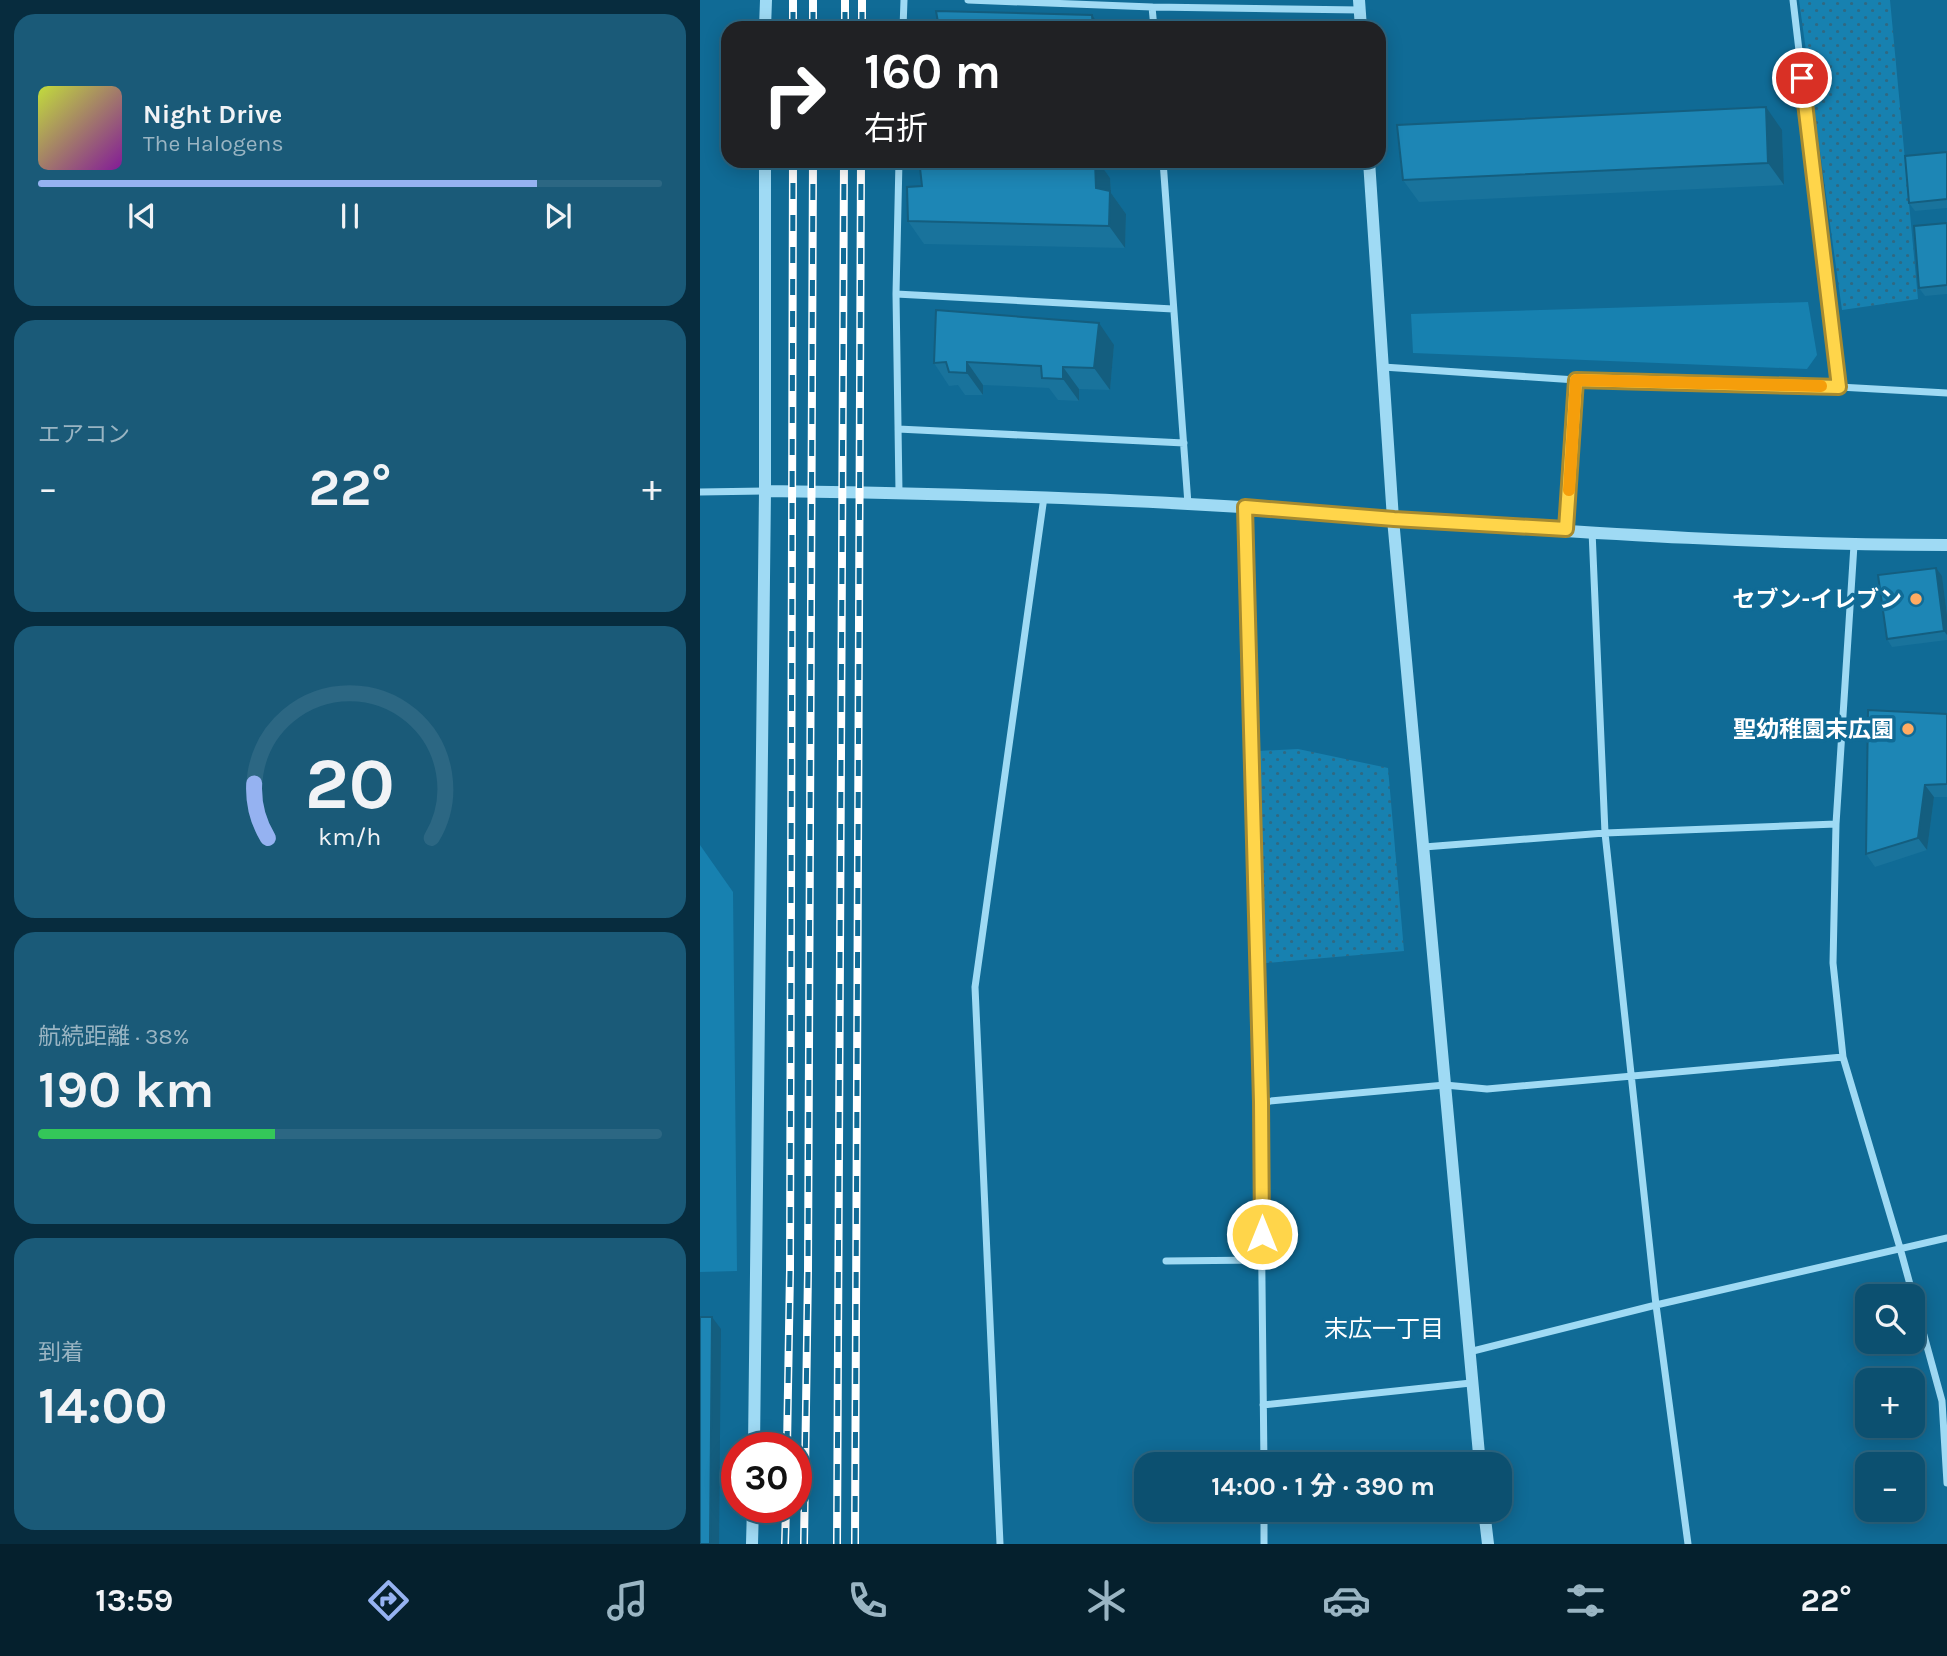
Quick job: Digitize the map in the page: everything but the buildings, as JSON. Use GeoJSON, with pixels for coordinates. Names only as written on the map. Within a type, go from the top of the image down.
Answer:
{"type":"FeatureCollection","features":[{"type":"Feature","properties":{"kind":"street"},"geometry":{"type":"LineString","coordinates":[[765,0],[765,21]]}},
{"type":"Feature","properties":{"kind":"street"},"geometry":{"type":"LineString","coordinates":[[903,21],[904,0]]}},
{"type":"Feature","properties":{"kind":"street"},"geometry":{"type":"LineString","coordinates":[[968,0],[1152,6],[1359,5]]}},
{"type":"Feature","properties":{"kind":"street"},"geometry":{"type":"LineString","coordinates":[[1793,0],[1839,387]]}},
{"type":"Feature","properties":{"kind":"street"},"geometry":{"type":"LineString","coordinates":[[1152,6],[1153,21]]}},
{"type":"Feature","properties":{"kind":"street"},"geometry":{"type":"LineString","coordinates":[[754,1432],[765,491],[765,168]]}},
{"type":"Feature","properties":{"kind":"street"},"geometry":{"type":"LineString","coordinates":[[899,168],[896,294],[899,492]]}},
{"type":"Feature","properties":{"kind":"street"},"geometry":{"type":"LineString","coordinates":[[1163,168],[1188,503]]}},
{"type":"Feature","properties":{"kind":"street"},"geometry":{"type":"LineString","coordinates":[[1369,168],[1394,519],[1479,1452]]}},
{"type":"Feature","properties":{"kind":"street"},"geometry":{"type":"LineString","coordinates":[[896,294],[1173,309]]}},
{"type":"Feature","properties":{"kind":"street"},"geometry":{"type":"LineString","coordinates":[[1383,367],[1576,380],[1839,387],[1947,393]]}},
{"type":"Feature","properties":{"kind":"street"},"geometry":{"type":"LineString","coordinates":[[1566,529],[1576,380]]}},
{"type":"Feature","properties":{"kind":"street"},"geometry":{"type":"LineString","coordinates":[[898,429],[1184,443]]}},
{"type":"Feature","properties":{"kind":"street"},"geometry":{"type":"LineString","coordinates":[[700,492],[899,492],[1188,503],[1592,531],[1854,545],[1947,545]]}},
{"type":"Feature","properties":{"kind":"street"},"geometry":{"type":"LineString","coordinates":[[1000,1544],[975,987],[1044,497]]}},
{"type":"Feature","properties":{"kind":"street"},"geometry":{"type":"LineString","coordinates":[[1245,507],[1261,1102],[1264,1452]]}},
{"type":"Feature","properties":{"kind":"street"},"geometry":{"type":"LineString","coordinates":[[1592,531],[1605,833],[1656,1305],[1688,1544]]}},
{"type":"Feature","properties":{"kind":"street"},"geometry":{"type":"LineString","coordinates":[[1854,545],[1836,824],[1833,963],[1843,1057],[1942,1401],[1947,1483]]}},
{"type":"Feature","properties":{"kind":"street"},"geometry":{"type":"LineString","coordinates":[[1424,848],[1605,833],[1836,824]]}},
{"type":"Feature","properties":{"kind":"street"},"geometry":{"type":"LineString","coordinates":[[1261,1102],[1445,1085],[1487,1089],[1843,1057]]}},
{"type":"Feature","properties":{"kind":"street"},"geometry":{"type":"LineString","coordinates":[[1469,1352],[1656,1305],[1947,1238]]}},
{"type":"Feature","properties":{"kind":"street"},"geometry":{"type":"LineString","coordinates":[[1166,1261],[1262,1260]]}},
{"type":"Feature","properties":{"kind":"street"},"geometry":{"type":"LineString","coordinates":[[1263,1405],[1471,1382]]}},
{"type":"Feature","properties":{"kind":"street"},"geometry":{"type":"LineString","coordinates":[[1264,1522],[1264,1544]]}},
{"type":"Feature","properties":{"kind":"street"},"geometry":{"type":"LineString","coordinates":[[1485,1522],[1488,1544]]}},
{"type":"Feature","properties":{"kind":"street"},"geometry":{"type":"LineString","coordinates":[[752,1544],[753,1523]]}},
{"type":"Feature","properties":{"kind":"shaded area"},"geometry":{"type":"Polygon","coordinates":[[[1799,0],[1890,0],[1918,299],[1842,310],[1799,0]]]}},
{"type":"Feature","properties":{"kind":"shaded area"},"geometry":{"type":"Polygon","coordinates":[[[1808,302],[1817,355],[1807,369],[1413,353],[1411,314],[1808,302]]]}},
{"type":"Feature","properties":{"kind":"shaded area"},"geometry":{"type":"Polygon","coordinates":[[[1298,749],[1388,768],[1404,951],[1266,963],[1258,751],[1298,749]]]}},
{"type":"Feature","properties":{"kind":"shaded area"},"geometry":{"type":"Polygon","coordinates":[[[700,845],[733,892],[737,1271],[700,1272],[700,845]]]}},
{"type":"Feature","properties":{"kind":"railway"},"geometry":{"type":"LineString","coordinates":[[793,0],[793,21]]}},
{"type":"Feature","properties":{"kind":"railway"},"geometry":{"type":"LineString","coordinates":[[813,0],[813,21]]}},
{"type":"Feature","properties":{"kind":"railway"},"geometry":{"type":"LineString","coordinates":[[845,0],[845,21]]}},
{"type":"Feature","properties":{"kind":"railway"},"geometry":{"type":"LineString","coordinates":[[862,0],[862,21]]}},
{"type":"Feature","properties":{"kind":"railway"},"geometry":{"type":"LineString","coordinates":[[787,1432],[793,168]]}},
{"type":"Feature","properties":{"kind":"railway"},"geometry":{"type":"LineString","coordinates":[[804,1544],[808,1271],[813,168]]}},
{"type":"Feature","properties":{"kind":"railway"},"geometry":{"type":"LineString","coordinates":[[837,1544],[844,168]]}},
{"type":"Feature","properties":{"kind":"railway"},"geometry":{"type":"LineString","coordinates":[[855,1544],[861,168]]}},
{"type":"Feature","properties":{"kind":"railway"},"geometry":{"type":"LineString","coordinates":[[785,1544],[786,1523]]}},
{"type":"Feature","properties":{"kind":"slow traffic"},"geometry":{"type":"LineString","coordinates":[[1569,490],[1576,380],[1821,386]]}},
{"type":"Feature","properties":{"kind":"place","name":"セブン-イレブン"},"geometry":{"type":"Point","coordinates":[1916,599]}},
{"type":"Feature","properties":{"kind":"place","name":"聖幼稚園末広園"},"geometry":{"type":"Point","coordinates":[1908,729]}},
{"type":"Feature","properties":{"kind":"district","name":"末広一丁目"},"geometry":{"type":"Point","coordinates":[1384,1329]}},
{"type":"Feature","properties":{"kind":"route"},"geometry":{"type":"LineString","coordinates":[[1262,1234],[1245,507],[1566,529],[1576,380],[1839,387],[1802,78]]}}]}
